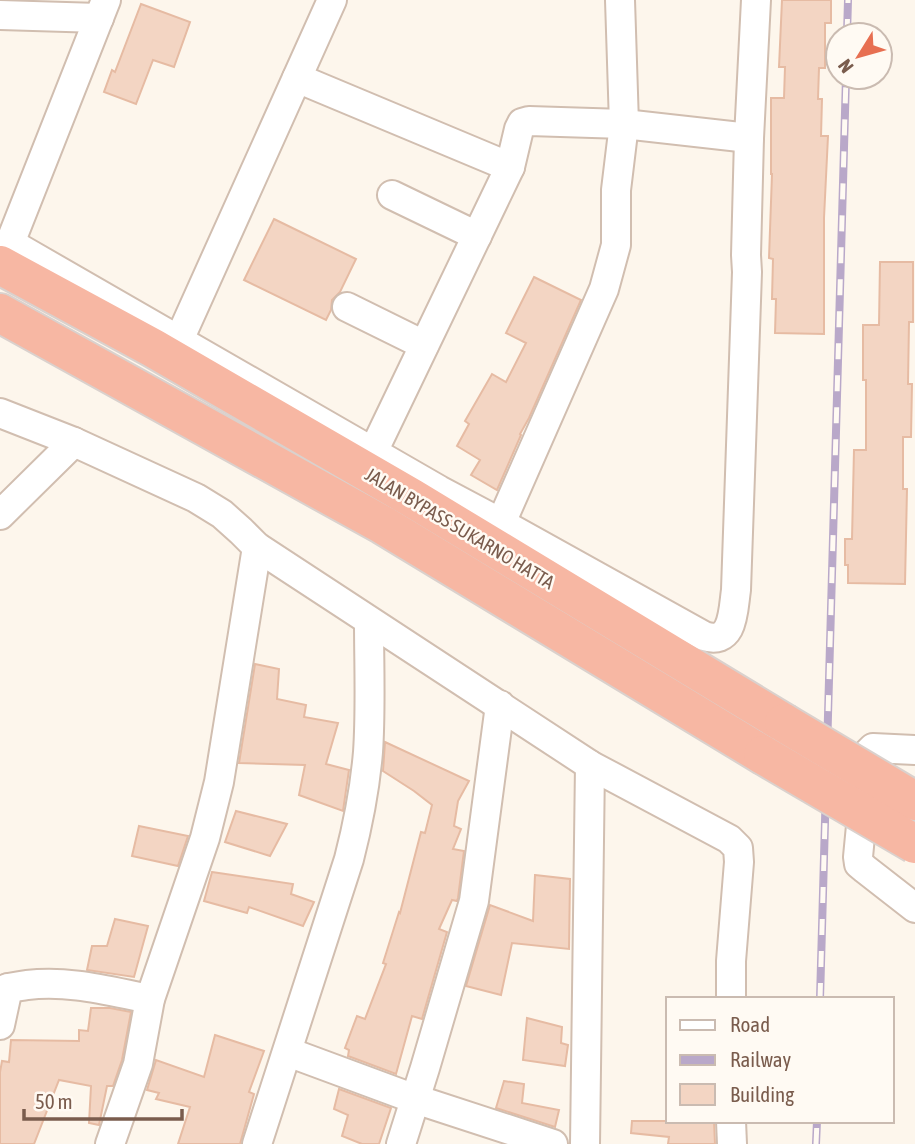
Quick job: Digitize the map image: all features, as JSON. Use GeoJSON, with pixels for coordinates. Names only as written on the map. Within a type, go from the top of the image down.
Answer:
{"type":"FeatureCollection","features":[{"type":"Feature","properties":{"kind":"highway","name":"JALAN BYPASS SUKARNO HATTA"},"geometry":{"type":"LineString","coordinates":[[4,257],[153,348],[412,498],[915,801]]}},
{"type":"Feature","properties":{"kind":"highway","name":"JALAN BYPASS SUKARNO HATTA"},"geometry":{"type":"LineString","coordinates":[[0,313],[383,525],[915,844]]}},
{"type":"Feature","properties":{"kind":"street"},"geometry":{"type":"LineString","coordinates":[[179,340],[332,0]]}},
{"type":"Feature","properties":{"kind":"street"},"geometry":{"type":"LineString","coordinates":[[501,523],[604,289],[616,245],[616,190],[624,124],[620,0]]}},
{"type":"Feature","properties":{"kind":"street"},"geometry":{"type":"LineString","coordinates":[[0,15],[103,9],[4,257],[179,340],[439,490],[704,636],[717,638],[729,629],[736,590],[747,286],[749,138],[756,0]]}},
{"type":"Feature","properties":{"kind":"street"},"geometry":{"type":"LineString","coordinates":[[297,78],[510,167]]}},
{"type":"Feature","properties":{"kind":"street"},"geometry":{"type":"LineString","coordinates":[[373,452],[510,167],[522,123],[624,124],[749,138]]}},
{"type":"Feature","properties":{"kind":"street"},"geometry":{"type":"LineString","coordinates":[[392,195],[477,236]]}},
{"type":"Feature","properties":{"kind":"street"},"geometry":{"type":"LineString","coordinates":[[346,307],[424,345]]}},
{"type":"Feature","properties":{"kind":"street"},"geometry":{"type":"LineString","coordinates":[[0,412],[74,442],[196,498],[222,514],[257,547],[590,765],[729,839],[738,848],[731,997]]}},
{"type":"Feature","properties":{"kind":"street"},"geometry":{"type":"LineString","coordinates":[[0,515],[74,442]]}},
{"type":"Feature","properties":{"kind":"street"},"geometry":{"type":"LineString","coordinates":[[110,1144],[138,1064],[150,999],[205,838],[219,782],[257,547]]}},
{"type":"Feature","properties":{"kind":"street"},"geometry":{"type":"LineString","coordinates":[[257,1144],[349,859],[359,814],[368,749],[369,622]]}},
{"type":"Feature","properties":{"kind":"street"},"geometry":{"type":"LineString","coordinates":[[401,1144],[474,901],[500,705]]}},
{"type":"Feature","properties":{"kind":"street"},"geometry":{"type":"LineString","coordinates":[[915,750],[873,748],[868,753],[858,857],[859,864],[915,908]]}},
{"type":"Feature","properties":{"kind":"street"},"geometry":{"type":"LineString","coordinates":[[585,1144],[590,765]]}},
{"type":"Feature","properties":{"kind":"street"},"geometry":{"type":"LineString","coordinates":[[0,1025],[4,989],[47,983],[78,984],[150,999]]}},
{"type":"Feature","properties":{"kind":"street"},"geometry":{"type":"LineString","coordinates":[[288,1052],[415,1099],[553,1144]]}},
{"type":"Feature","properties":{"kind":"street"},"geometry":{"type":"LineString","coordinates":[[732,1123],[732,1144]]}},
{"type":"Feature","properties":{"kind":"building"},"geometry":{"type":"Polygon","coordinates":[[[782,0],[831,0],[831,21],[824,21],[824,68],[819,68],[818,99],[822,99],[821,136],[828,136],[824,218],[824,334],[775,333],[773,259],[769,258],[771,98],[784,98],[785,67],[779,67],[782,0]]]}},
{"type":"Feature","properties":{"kind":"building"},"geometry":{"type":"Polygon","coordinates":[[[141,4],[190,22],[174,67],[153,60],[136,104],[104,92],[112,70],[115,72],[141,4]]]}},
{"type":"Feature","properties":{"kind":"building"},"geometry":{"type":"Polygon","coordinates":[[[274,219],[356,259],[340,292],[332,300],[326,320],[244,280],[274,219]]]}},
{"type":"Feature","properties":{"kind":"building"},"geometry":{"type":"Polygon","coordinates":[[[880,262],[913,262],[913,322],[909,322],[908,384],[912,384],[911,437],[903,437],[903,489],[907,489],[905,584],[848,583],[848,565],[845,565],[845,539],[852,539],[854,450],[866,450],[863,325],[879,325],[880,262]]]}},
{"type":"Feature","properties":{"kind":"building"},"geometry":{"type":"Polygon","coordinates":[[[534,277],[581,300],[497,490],[471,475],[480,460],[457,446],[469,424],[465,421],[492,374],[506,382],[526,343],[506,333],[534,277]]]}},
{"type":"Feature","properties":{"kind":"building"},"geometry":{"type":"Polygon","coordinates":[[[255,664],[279,669],[277,699],[306,705],[304,717],[338,723],[326,764],[349,770],[343,811],[299,795],[305,765],[239,763],[255,664]]]}},
{"type":"Feature","properties":{"kind":"building"},"geometry":{"type":"Polygon","coordinates":[[[385,742],[469,781],[458,801],[454,826],[461,829],[453,849],[464,851],[458,898],[457,901],[452,900],[439,929],[447,932],[422,1019],[412,1016],[396,1074],[348,1056],[349,1050],[345,1048],[357,1016],[365,1019],[386,964],[383,963],[400,913],[421,832],[425,833],[432,805],[383,771],[385,742]]]}},
{"type":"Feature","properties":{"kind":"building"},"geometry":{"type":"Polygon","coordinates":[[[236,811],[287,824],[270,856],[225,842],[236,811]]]}},
{"type":"Feature","properties":{"kind":"building"},"geometry":{"type":"Polygon","coordinates":[[[139,826],[188,836],[178,866],[132,856],[139,826]]]}},
{"type":"Feature","properties":{"kind":"building"},"geometry":{"type":"Polygon","coordinates":[[[212,872],[293,884],[291,894],[314,902],[303,926],[249,907],[247,913],[204,901],[212,872]]]}},
{"type":"Feature","properties":{"kind":"building"},"geometry":{"type":"Polygon","coordinates":[[[535,875],[570,879],[569,949],[512,943],[501,995],[466,986],[490,905],[533,921],[535,875]]]}},
{"type":"Feature","properties":{"kind":"building"},"geometry":{"type":"Polygon","coordinates":[[[115,919],[148,926],[134,977],[87,970],[92,946],[107,946],[115,919]]]}},
{"type":"Feature","properties":{"kind":"building"},"geometry":{"type":"Polygon","coordinates":[[[91,1008],[131,1012],[122,1060],[113,1086],[107,1086],[99,1125],[89,1123],[91,1086],[59,1080],[34,1144],[0,1144],[0,1072],[2,1061],[9,1062],[11,1040],[79,1041],[79,1030],[88,1031],[91,1008]]]}},
{"type":"Feature","properties":{"kind":"building"},"geometry":{"type":"Polygon","coordinates":[[[527,1018],[562,1027],[561,1043],[568,1045],[565,1066],[523,1060],[527,1018]]]}},
{"type":"Feature","properties":{"kind":"building"},"geometry":{"type":"Polygon","coordinates":[[[215,1035],[264,1051],[249,1092],[254,1094],[240,1144],[178,1144],[190,1107],[156,1099],[159,1093],[147,1090],[156,1060],[204,1077],[215,1035]]]}},
{"type":"Feature","properties":{"kind":"building"},"geometry":{"type":"Polygon","coordinates":[[[504,1081],[524,1084],[522,1103],[559,1110],[555,1127],[496,1108],[504,1081]]]}},
{"type":"Feature","properties":{"kind":"building"},"geometry":{"type":"Polygon","coordinates":[[[339,1089],[391,1108],[379,1144],[362,1144],[342,1136],[348,1115],[334,1109],[339,1089]]]}},
{"type":"Feature","properties":{"kind":"building"},"geometry":{"type":"Polygon","coordinates":[[[632,1121],[714,1123],[715,1144],[668,1144],[669,1137],[631,1133],[632,1121]]]}},
{"type":"Feature","properties":{"kind":"railway"},"geometry":{"type":"LineString","coordinates":[[847,21],[848,0]]}},
{"type":"Feature","properties":{"kind":"railway"},"geometry":{"type":"LineString","coordinates":[[820,997],[846,91]]}},
{"type":"Feature","properties":{"kind":"railway"},"geometry":{"type":"LineString","coordinates":[[816,1144],[817,1123]]}}]}
